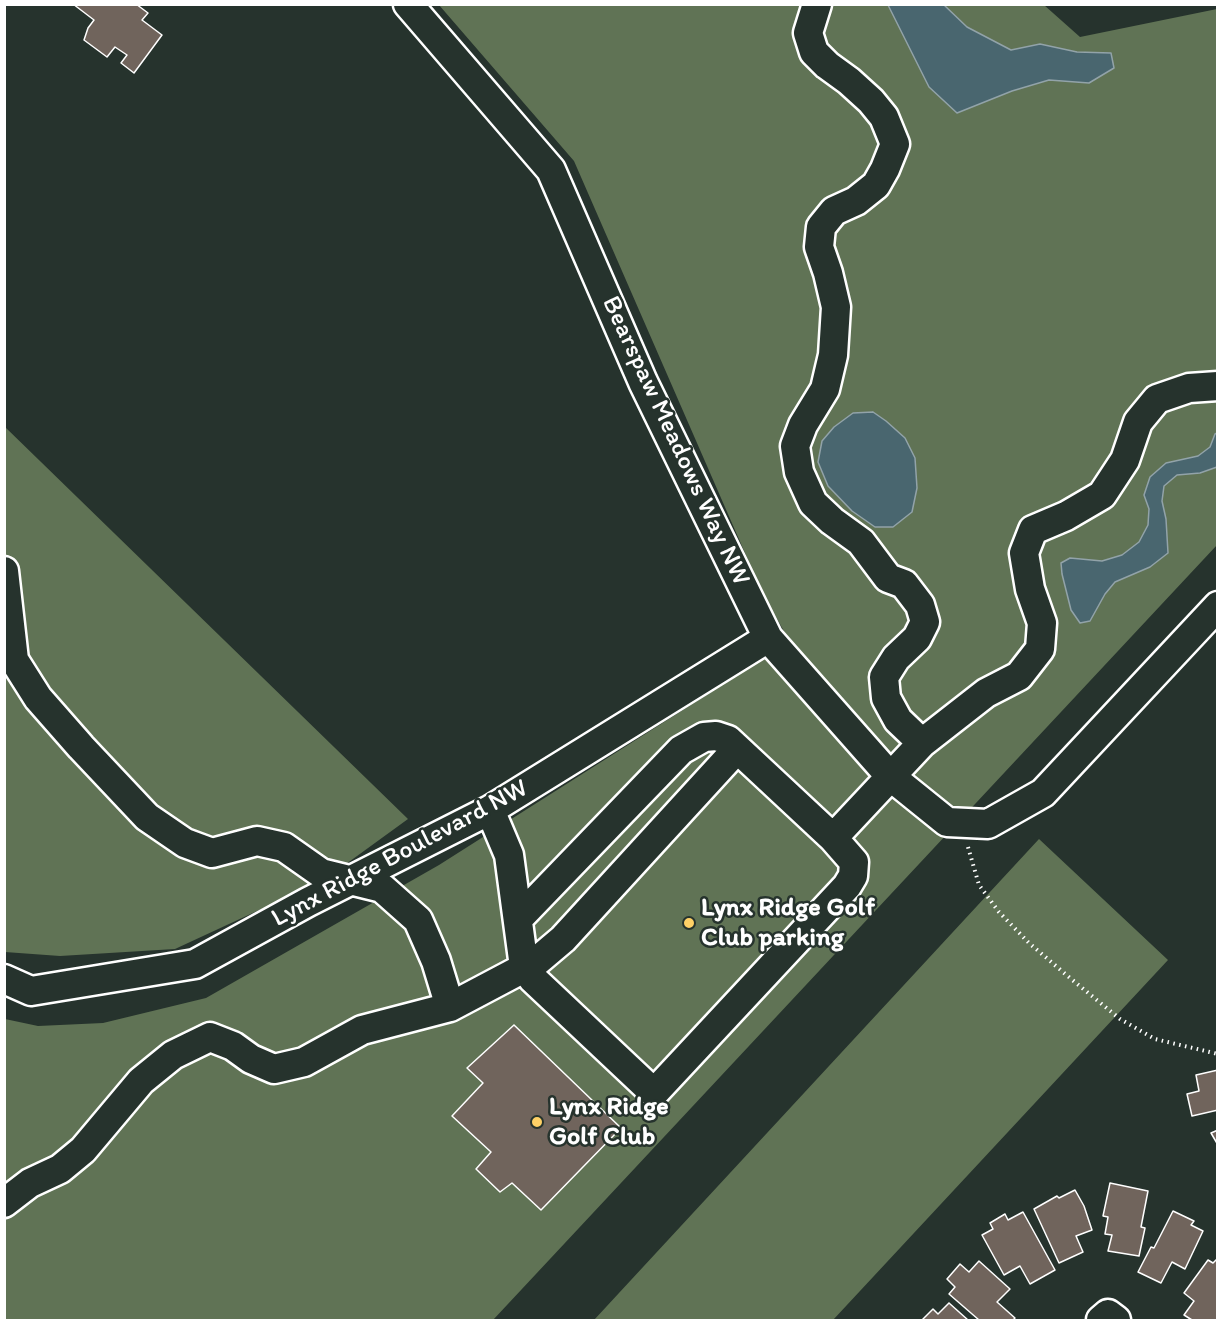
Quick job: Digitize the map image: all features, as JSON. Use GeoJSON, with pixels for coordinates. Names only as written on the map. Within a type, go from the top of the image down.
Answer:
{"type":"FeatureCollection","features":[{"type":"Feature","properties":{"kind":"street","name":"Bearspaw Meadows Way NW"},"geometry":{"type":"LineString","coordinates":[[408,4],[550,170],[643,382],[768,638],[890,776],[948,822],[977,823]]}},
{"type":"Feature","properties":{"kind":"street"},"geometry":{"type":"LineString","coordinates":[[817,4],[808,33],[814,52],[872,101],[884,117],[895,144],[876,185],[856,201],[834,211],[821,227],[819,247],[836,307],[833,355],[825,389],[803,425],[795,446],[799,472],[813,503],[832,521],[861,542],[888,578],[904,584],[920,605],[925,622],[917,638],[896,658],[884,677],[886,698],[898,720],[922,743]]}},
{"type":"Feature","properties":{"kind":"street"},"geometry":{"type":"LineString","coordinates":[[833,838],[922,743],[986,693],[1019,676],[1040,650],[1042,623],[1030,589],[1024,553],[1034,530],[1066,516],[1102,495],[1125,460],[1138,422],[1157,399],[1189,388],[1218,386]]}},
{"type":"Feature","properties":{"kind":"street"},"geometry":{"type":"LineString","coordinates":[[4,571],[14,660],[38,698],[147,817],[185,843],[212,853],[257,841],[284,847],[321,873],[382,888],[418,920],[436,961],[450,1007]]}},
{"type":"Feature","properties":{"kind":"street"},"geometry":{"type":"LineString","coordinates":[[977,823],[1043,793],[1218,606]]}},
{"type":"Feature","properties":{"kind":"street","name":"Lynx Ridge Boulevard NW"},"geometry":{"type":"LineString","coordinates":[[4,979],[31,990],[195,964],[352,880],[490,810],[768,638]]}},
{"type":"Feature","properties":{"kind":"street"},"geometry":{"type":"LineString","coordinates":[[490,810],[509,855],[524,968],[654,1093],[774,965],[853,876],[854,862],[833,838],[728,740],[716,736],[704,737],[681,750],[518,919]]}},
{"type":"Feature","properties":{"kind":"street"},"geometry":{"type":"LineString","coordinates":[[4,1203],[30,1182],[60,1169],[83,1150],[141,1081],[173,1055],[210,1037],[233,1046],[250,1059],[274,1069],[304,1062],[362,1030],[450,1007],[537,961],[563,939],[737,749]]}},
{"type":"Feature","properties":{"kind":"street"},"geometry":{"type":"LineString","coordinates":[[1101,1320],[1108,1314],[1116,1320]]}},
{"type":"Feature","properties":{"kind":"path"},"geometry":{"type":"LineString","coordinates":[[977,823],[969,855],[979,885],[999,912],[1029,943],[1120,1019],[1155,1038],[1218,1054]]}},
{"type":"Feature","properties":{"kind":"green space"},"geometry":{"type":"Polygon","coordinates":[[[439,5],[1044,5],[1080,37],[1217,9],[1217,545],[493,1320],[5,1320],[5,1019],[38,1026],[103,1023],[206,998],[439,865],[790,642],[762,592],[574,161],[439,5]]]}},
{"type":"Feature","properties":{"kind":"green space"},"geometry":{"type":"Polygon","coordinates":[[[4,426],[408,819],[324,880],[175,949],[60,956],[5,952],[4,426]]]}},
{"type":"Feature","properties":{"kind":"green space"},"geometry":{"type":"Polygon","coordinates":[[[1039,839],[1168,960],[833,1320],[594,1320],[1039,839]]]}},
{"type":"Feature","properties":{"kind":"water"},"geometry":{"type":"Polygon","coordinates":[[[888,5],[944,5],[967,27],[1011,50],[1040,44],[1077,52],[1111,53],[1114,68],[1089,83],[1049,80],[1012,91],[957,113],[929,87],[888,5]]]}},
{"type":"Feature","properties":{"kind":"water"},"geometry":{"type":"Polygon","coordinates":[[[873,412],[905,438],[915,458],[917,488],[912,512],[893,527],[875,527],[852,511],[828,486],[818,462],[822,441],[834,427],[853,413],[873,412]]]}},
{"type":"Feature","properties":{"kind":"water"},"geometry":{"type":"Polygon","coordinates":[[[1217,433],[1217,467],[1200,473],[1177,475],[1164,486],[1162,501],[1166,519],[1168,553],[1150,567],[1115,582],[1105,594],[1090,621],[1080,623],[1071,610],[1061,563],[1070,558],[1102,561],[1122,555],[1139,542],[1148,525],[1149,509],[1144,495],[1150,477],[1166,463],[1198,456],[1210,447],[1217,433]]]}},
{"type":"Feature","properties":{"kind":"building"},"geometry":{"type":"Polygon","coordinates":[[[73,4],[136,4],[148,13],[142,20],[162,35],[134,73],[121,63],[127,55],[115,47],[107,57],[84,40],[94,20],[73,4]]]}},
{"type":"Feature","properties":{"kind":"building","name":"Lynx Ridge Golf Club"},"geometry":{"type":"Polygon","coordinates":[[[514,1025],[621,1128],[541,1210],[512,1183],[500,1192],[476,1169],[491,1152],[452,1116],[483,1083],[467,1068],[514,1025]]]}},
{"type":"Feature","properties":{"kind":"building"},"geometry":{"type":"Polygon","coordinates":[[[1218,1070],[1218,1110],[1192,1116],[1187,1094],[1199,1091],[1196,1075],[1218,1070]]]}},
{"type":"Feature","properties":{"kind":"building"},"geometry":{"type":"Polygon","coordinates":[[[1218,1130],[1218,1145],[1211,1133],[1218,1130]]]}},
{"type":"Feature","properties":{"kind":"building"},"geometry":{"type":"Polygon","coordinates":[[[1110,1183],[1148,1191],[1141,1227],[1145,1228],[1139,1256],[1108,1251],[1112,1235],[1105,1234],[1108,1217],[1103,1216],[1110,1183]]]}},
{"type":"Feature","properties":{"kind":"building"},"geometry":{"type":"Polygon","coordinates":[[[1075,1190],[1084,1206],[1092,1230],[1076,1236],[1083,1252],[1059,1263],[1034,1209],[1057,1196],[1059,1198],[1075,1190]]]}},
{"type":"Feature","properties":{"kind":"building"},"geometry":{"type":"Polygon","coordinates":[[[1173,1211],[1194,1221],[1191,1225],[1203,1231],[1185,1269],[1172,1262],[1161,1283],[1138,1272],[1151,1247],[1154,1248],[1173,1211]]]}},
{"type":"Feature","properties":{"kind":"building"},"geometry":{"type":"Polygon","coordinates":[[[1023,1212],[1055,1270],[1030,1284],[1020,1266],[1004,1275],[982,1235],[993,1229],[990,1223],[1005,1214],[1008,1220],[1023,1212]]]}},
{"type":"Feature","properties":{"kind":"building"},"geometry":{"type":"Polygon","coordinates":[[[1218,1258],[1218,1318],[1216,1320],[1192,1320],[1184,1315],[1194,1301],[1184,1293],[1208,1260],[1213,1263],[1218,1258]]]}},
{"type":"Feature","properties":{"kind":"building"},"geometry":{"type":"Polygon","coordinates":[[[979,1261],[1010,1289],[997,1302],[1015,1318],[1013,1320],[979,1320],[949,1294],[955,1287],[947,1279],[960,1264],[969,1272],[979,1261]]]}},
{"type":"Feature","properties":{"kind":"building"},"geometry":{"type":"Polygon","coordinates":[[[949,1303],[968,1320],[922,1320],[933,1309],[938,1314],[949,1303]]]}},
{"type":"Feature","properties":{"kind":"place","name":"Lynx Ridge Golf Club parking"},"geometry":{"type":"Point","coordinates":[689,923]}},
{"type":"Feature","properties":{"kind":"place","name":"Lynx Ridge Golf Club"},"geometry":{"type":"Point","coordinates":[537,1122]}}]}
